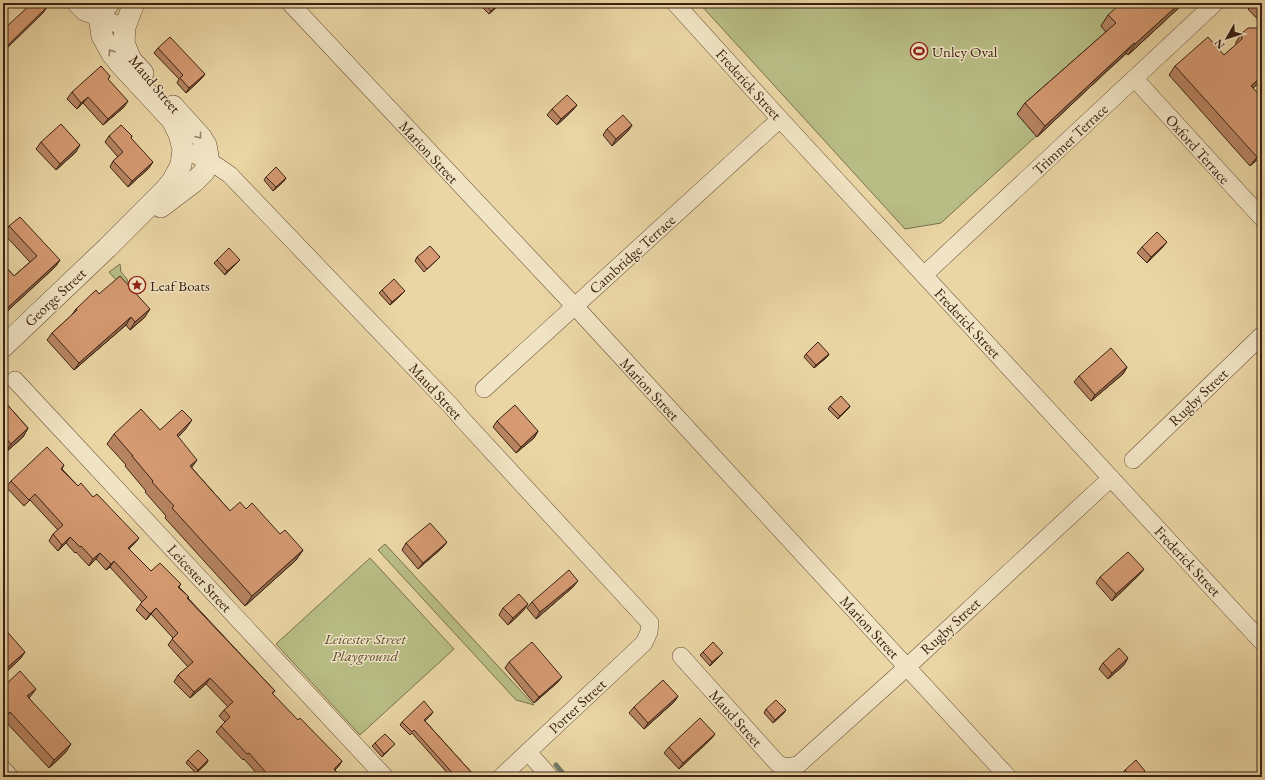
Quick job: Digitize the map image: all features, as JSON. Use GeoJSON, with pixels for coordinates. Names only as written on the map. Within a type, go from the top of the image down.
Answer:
{"type":"FeatureCollection","features":[{"type":"Feature","properties":{"kind":"street"},"geometry":{"type":"LineString","coordinates":[[75,3],[84,12],[104,10],[125,26],[134,3]]}},
{"type":"Feature","properties":{"kind":"street","name":"Marion Street"},"geometry":{"type":"LineString","coordinates":[[290,3],[574,306],[1008,777]]}},
{"type":"Feature","properties":{"kind":"street","name":"Frederick Street"},"geometry":{"type":"LineString","coordinates":[[675,3],[1262,642]]}},
{"type":"Feature","properties":{"kind":"street","name":"Trimmer Terrace"},"geometry":{"type":"LineString","coordinates":[[924,275],[1215,3]]}},
{"type":"Feature","properties":{"kind":"street","name":"Maud Street"},"geometry":{"type":"LineString","coordinates":[[104,10],[102,36],[112,54],[172,120],[179,134],[183,149],[209,162],[230,175],[451,406],[650,623],[649,632]]}},
{"type":"Feature","properties":{"kind":"street","name":"Maud Street"},"geometry":{"type":"LineString","coordinates":[[125,26],[124,43],[130,60],[201,137],[206,145],[209,162]]}},
{"type":"Feature","properties":{"kind":"street","name":"Oxford Terrace"},"geometry":{"type":"LineString","coordinates":[[1134,79],[1262,218]]}},
{"type":"Feature","properties":{"kind":"street","name":"Cambridge Terrace"},"geometry":{"type":"LineString","coordinates":[[484,389],[780,119]]}},
{"type":"Feature","properties":{"kind":"street","name":"George Street"},"geometry":{"type":"LineString","coordinates":[[3,347],[107,248],[165,190],[182,165],[183,149]]}},
{"type":"Feature","properties":{"kind":"street","name":"George Street"},"geometry":{"type":"LineString","coordinates":[[107,248],[194,182],[204,172],[209,162]]}},
{"type":"Feature","properties":{"kind":"street","name":"Rugby Street"},"geometry":{"type":"LineString","coordinates":[[1133,460],[1262,335]]}},
{"type":"Feature","properties":{"kind":"street","name":"Leicester Street"},"geometry":{"type":"LineString","coordinates":[[15,380],[385,777]]}},
{"type":"Feature","properties":{"kind":"street","name":"Rugby Street"},"geometry":{"type":"LineString","coordinates":[[788,772],[798,765],[907,667],[1111,478]]}},
{"type":"Feature","properties":{"kind":"street","name":"Porter Street"},"geometry":{"type":"LineString","coordinates":[[500,777],[644,643],[649,632]]}},
{"type":"Feature","properties":{"kind":"street","name":"Maud Street"},"geometry":{"type":"LineString","coordinates":[[680,656],[778,764],[788,772]]}},
{"type":"Feature","properties":{"kind":"street"},"geometry":{"type":"LineString","coordinates":[[528,752],[550,777]]}},
{"type":"Feature","properties":{"kind":"street"},"geometry":{"type":"LineString","coordinates":[[3,769],[10,777]]}},
{"type":"Feature","properties":{"kind":"green space"},"geometry":{"type":"Polygon","coordinates":[[[699,3],[1184,3],[941,223],[905,229],[699,3]]]}},
{"type":"Feature","properties":{"kind":"green space"},"geometry":{"type":"Polygon","coordinates":[[[120,264],[121,272],[127,279],[133,299],[109,272],[120,264]]]}},
{"type":"Feature","properties":{"kind":"green space"},"geometry":{"type":"Polygon","coordinates":[[[385,544],[534,705],[516,700],[378,550],[385,544]]]}},
{"type":"Feature","properties":{"kind":"green space","name":"Leicester Street Playground"},"geometry":{"type":"Polygon","coordinates":[[[370,558],[454,649],[360,735],[276,644],[370,558]]]}},
{"type":"Feature","properties":{"kind":"building"},"geometry":{"type":"Polygon","coordinates":[[[32,3],[43,3],[47,7],[3,50],[3,30],[32,3]]]}},
{"type":"Feature","properties":{"kind":"building"},"geometry":{"type":"Polygon","coordinates":[[[484,3],[500,3],[491,11],[484,3]]]}},
{"type":"Feature","properties":{"kind":"building"},"geometry":{"type":"Polygon","coordinates":[[[1121,3],[1180,3],[1135,44],[1134,43],[1045,126],[1025,103],[1116,23],[1108,15],[1121,3]]]}},
{"type":"Feature","properties":{"kind":"building"},"geometry":{"type":"Polygon","coordinates":[[[1257,3],[1262,3],[1262,8],[1257,3]]]}},
{"type":"Feature","properties":{"kind":"building"},"geometry":{"type":"Polygon","coordinates":[[[1248,28],[1262,28],[1262,76],[1251,86],[1262,97],[1262,152],[1257,157],[1175,66],[1208,37],[1224,55],[1242,39],[1242,33],[1248,28]]]}},
{"type":"Feature","properties":{"kind":"building"},"geometry":{"type":"Polygon","coordinates":[[[170,37],[205,74],[189,88],[180,78],[183,75],[158,48],[170,37]]]}},
{"type":"Feature","properties":{"kind":"building"},"geometry":{"type":"Polygon","coordinates":[[[101,66],[110,76],[108,79],[128,101],[108,119],[88,97],[81,103],[72,92],[101,66]]]}},
{"type":"Feature","properties":{"kind":"building"},"geometry":{"type":"Polygon","coordinates":[[[567,95],[577,105],[561,119],[552,109],[567,95]]]}},
{"type":"Feature","properties":{"kind":"building"},"geometry":{"type":"Polygon","coordinates":[[[623,115],[632,125],[616,139],[607,129],[623,115]]]}},
{"type":"Feature","properties":{"kind":"building"},"geometry":{"type":"Polygon","coordinates":[[[61,124],[80,145],[60,164],[41,142],[61,124]]]}},
{"type":"Feature","properties":{"kind":"building"},"geometry":{"type":"Polygon","coordinates":[[[121,125],[153,162],[132,181],[113,161],[123,152],[109,136],[121,125]]]}},
{"type":"Feature","properties":{"kind":"building"},"geometry":{"type":"Polygon","coordinates":[[[276,167],[286,178],[276,187],[266,177],[276,167]]]}},
{"type":"Feature","properties":{"kind":"building"},"geometry":{"type":"Polygon","coordinates":[[[20,217],[60,260],[3,312],[3,264],[14,276],[37,256],[9,226],[20,217]]]}},
{"type":"Feature","properties":{"kind":"building"},"geometry":{"type":"Polygon","coordinates":[[[1157,232],[1167,242],[1151,257],[1142,247],[1157,232]]]}},
{"type":"Feature","properties":{"kind":"building"},"geometry":{"type":"Polygon","coordinates":[[[430,246],[440,257],[427,269],[417,257],[430,246]]]}},
{"type":"Feature","properties":{"kind":"building"},"geometry":{"type":"Polygon","coordinates":[[[229,248],[240,260],[227,271],[217,260],[229,248]]]}},
{"type":"Feature","properties":{"kind":"building"},"geometry":{"type":"Polygon","coordinates":[[[120,276],[150,309],[135,322],[131,317],[79,363],[52,333],[96,290],[99,294],[120,276]]]}},
{"type":"Feature","properties":{"kind":"building"},"geometry":{"type":"Polygon","coordinates":[[[394,279],[405,291],[392,302],[382,290],[394,279]]]}},
{"type":"Feature","properties":{"kind":"building"},"geometry":{"type":"Polygon","coordinates":[[[818,342],[829,354],[816,365],[806,354],[818,342]]]}},
{"type":"Feature","properties":{"kind":"building"},"geometry":{"type":"Polygon","coordinates":[[[1111,348],[1127,367],[1095,395],[1079,376],[1111,348]]]}},
{"type":"Feature","properties":{"kind":"building"},"geometry":{"type":"Polygon","coordinates":[[[841,396],[850,406],[840,416],[830,406],[841,396]]]}},
{"type":"Feature","properties":{"kind":"building"},"geometry":{"type":"Polygon","coordinates":[[[3,400],[28,428],[11,444],[3,436],[3,400]]]}},
{"type":"Feature","properties":{"kind":"building"},"geometry":{"type":"Polygon","coordinates":[[[515,405],[538,431],[521,447],[497,421],[515,405]]]}},
{"type":"Feature","properties":{"kind":"building"},"geometry":{"type":"Polygon","coordinates":[[[141,409],[160,430],[182,410],[192,420],[177,435],[197,460],[190,466],[230,511],[240,502],[246,509],[252,503],[280,534],[285,530],[303,550],[252,596],[172,508],[174,506],[152,482],[153,481],[114,434],[141,409]]]}},
{"type":"Feature","properties":{"kind":"building"},"geometry":{"type":"Polygon","coordinates":[[[47,447],[64,465],[61,469],[78,486],[81,483],[93,497],[97,494],[139,538],[128,548],[151,571],[160,563],[181,584],[178,587],[189,597],[187,598],[275,691],[272,693],[298,720],[300,718],[342,761],[334,769],[341,777],[270,777],[249,753],[247,754],[221,726],[230,717],[224,710],[233,702],[210,678],[194,692],[178,675],[193,662],[172,639],[178,633],[156,608],[150,614],[140,604],[147,597],[114,561],[111,564],[100,553],[93,559],[70,537],[62,545],[53,534],[63,525],[35,494],[29,500],[11,481],[47,447]]]}},
{"type":"Feature","properties":{"kind":"building"},"geometry":{"type":"Polygon","coordinates":[[[430,523],[447,542],[423,563],[406,543],[430,523]]]}},
{"type":"Feature","properties":{"kind":"building"},"geometry":{"type":"Polygon","coordinates":[[[1128,552],[1144,569],[1116,594],[1100,577],[1128,552]]]}},
{"type":"Feature","properties":{"kind":"building"},"geometry":{"type":"Polygon","coordinates":[[[569,570],[578,581],[540,612],[532,602],[569,570]]]}},
{"type":"Feature","properties":{"kind":"building"},"geometry":{"type":"Polygon","coordinates":[[[519,594],[528,604],[513,618],[503,608],[519,594]]]}},
{"type":"Feature","properties":{"kind":"building"},"geometry":{"type":"Polygon","coordinates":[[[3,627],[25,652],[8,667],[3,662],[3,627]]]}},
{"type":"Feature","properties":{"kind":"building"},"geometry":{"type":"Polygon","coordinates":[[[532,642],[562,677],[539,697],[509,662],[532,642]]]}},
{"type":"Feature","properties":{"kind":"building"},"geometry":{"type":"Polygon","coordinates":[[[713,642],[723,653],[712,662],[703,652],[713,642]]]}},
{"type":"Feature","properties":{"kind":"building"},"geometry":{"type":"Polygon","coordinates":[[[1119,648],[1128,658],[1112,673],[1103,663],[1119,648]]]}},
{"type":"Feature","properties":{"kind":"building"},"geometry":{"type":"Polygon","coordinates":[[[20,671],[36,689],[27,696],[71,744],[54,760],[10,712],[5,717],[3,714],[3,687],[20,671]]]}},
{"type":"Feature","properties":{"kind":"building"},"geometry":{"type":"Polygon","coordinates":[[[663,680],[678,696],[648,723],[634,707],[663,680]]]}},
{"type":"Feature","properties":{"kind":"building"},"geometry":{"type":"Polygon","coordinates":[[[776,700],[786,710],[775,720],[766,709],[776,700]]]}},
{"type":"Feature","properties":{"kind":"building"},"geometry":{"type":"Polygon","coordinates":[[[424,701],[433,712],[424,720],[472,773],[468,777],[456,777],[414,730],[412,732],[402,722],[424,701]]]}},
{"type":"Feature","properties":{"kind":"building"},"geometry":{"type":"Polygon","coordinates":[[[700,718],[715,734],[683,763],[669,747],[700,718]]]}},
{"type":"Feature","properties":{"kind":"building"},"geometry":{"type":"Polygon","coordinates":[[[385,734],[395,744],[384,754],[375,743],[385,734]]]}},
{"type":"Feature","properties":{"kind":"building"},"geometry":{"type":"Polygon","coordinates":[[[198,750],[208,760],[198,770],[188,760],[198,750]]]}},
{"type":"Feature","properties":{"kind":"building"},"geometry":{"type":"Polygon","coordinates":[[[1136,760],[1145,771],[1138,777],[1132,777],[1125,770],[1136,760]]]}},
{"type":"Feature","properties":{"kind":"building"},"geometry":{"type":"Polygon","coordinates":[[[756,773],[760,777],[752,777],[756,773]]]}},
{"type":"Feature","properties":{"kind":"waterway"},"geometry":{"type":"LineString","coordinates":[[556,765],[566,777]]}},
{"type":"Feature","properties":{"kind":"place","name":"Unley Oval"},"geometry":{"type":"Point","coordinates":[919,51]}},
{"type":"Feature","properties":{"kind":"place","name":"Leaf Boats"},"geometry":{"type":"Point","coordinates":[137,285]}}]}
